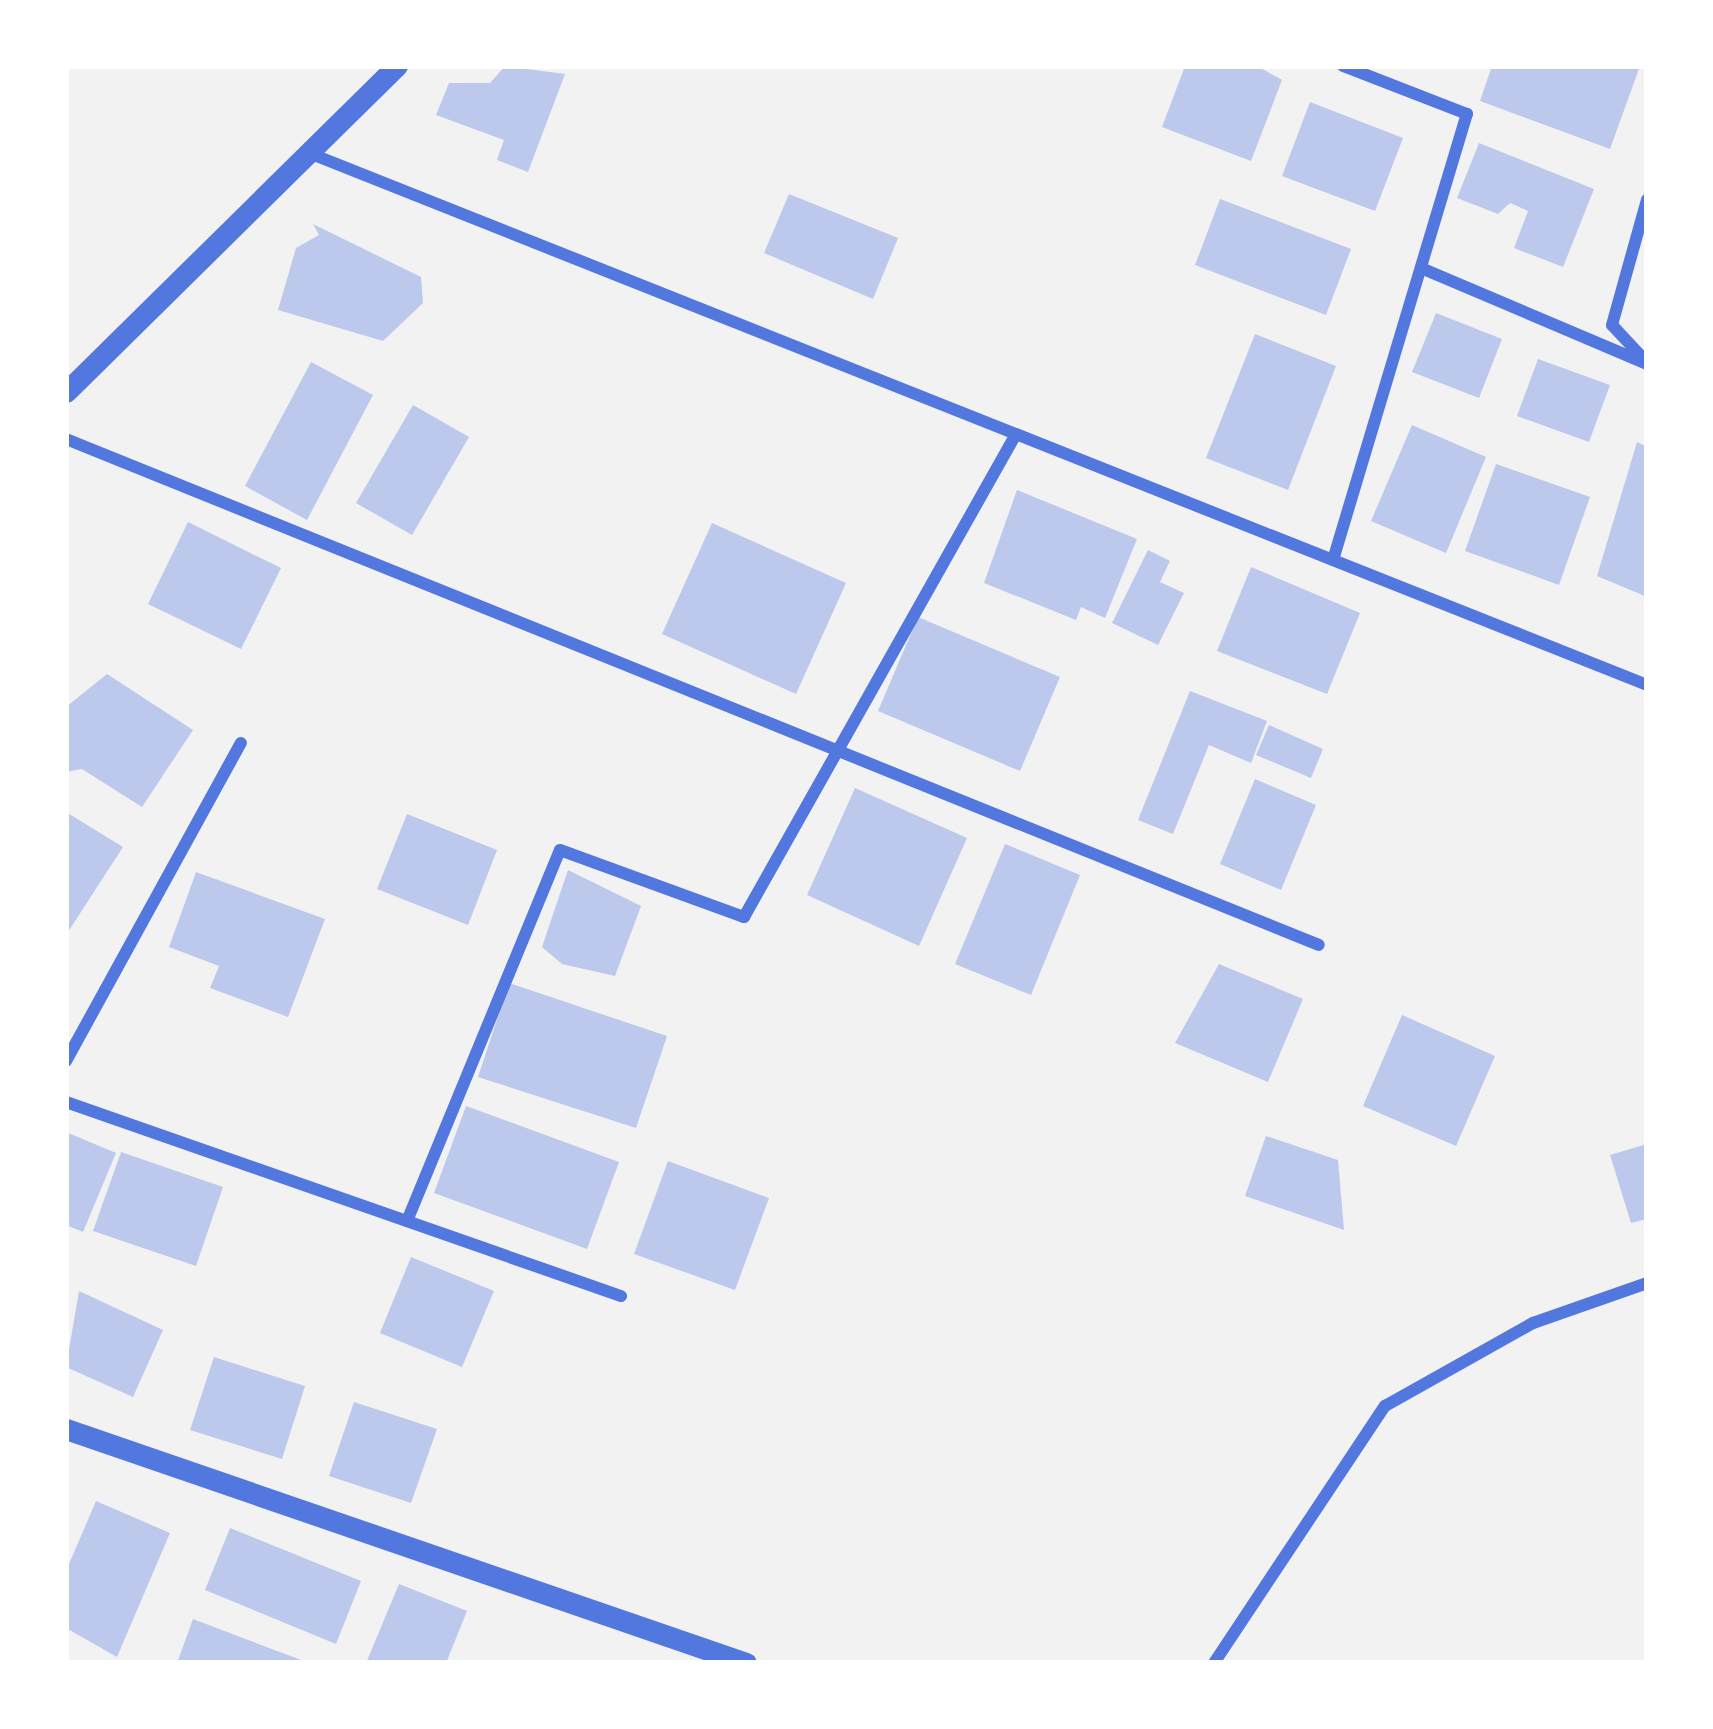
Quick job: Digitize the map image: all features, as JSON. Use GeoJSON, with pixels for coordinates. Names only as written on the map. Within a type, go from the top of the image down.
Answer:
{"type":"FeatureCollection","features":[{"type":"Feature","properties":{"kind":"street"},"geometry":{"type":"LineString","coordinates":[[66,392],[397,66]]}},
{"type":"Feature","properties":{"kind":"street"},"geometry":{"type":"LineString","coordinates":[[1333,560],[1467,114],[1343,66]]}},
{"type":"Feature","properties":{"kind":"street"},"geometry":{"type":"LineString","coordinates":[[309,153],[1647,685]]}},
{"type":"Feature","properties":{"kind":"street"},"geometry":{"type":"LineString","coordinates":[[1647,200],[1612,326],[1647,362]]}},
{"type":"Feature","properties":{"kind":"street"},"geometry":{"type":"LineString","coordinates":[[1421,268],[1647,362]]}},
{"type":"Feature","properties":{"kind":"street"},"geometry":{"type":"LineString","coordinates":[[407,1221],[560,850],[744,917],[1016,434]]}},
{"type":"Feature","properties":{"kind":"street"},"geometry":{"type":"LineString","coordinates":[[66,439],[1319,945]]}},
{"type":"Feature","properties":{"kind":"street"},"geometry":{"type":"LineString","coordinates":[[66,1061],[241,743]]}},
{"type":"Feature","properties":{"kind":"street"},"geometry":{"type":"LineString","coordinates":[[66,1102],[621,1296]]}},
{"type":"Feature","properties":{"kind":"street"},"geometry":{"type":"LineString","coordinates":[[1214,1663],[1385,1406],[1533,1323],[1647,1283]]}},
{"type":"Feature","properties":{"kind":"street"},"geometry":{"type":"LineString","coordinates":[[66,1429],[746,1663]]}},
{"type":"Feature","properties":{"kind":"building"},"geometry":{"type":"Polygon","coordinates":[[[505,66],[565,74],[528,172],[497,160],[504,140],[436,115],[449,83],[490,83],[505,66]]]}},
{"type":"Feature","properties":{"kind":"building"},"geometry":{"type":"Polygon","coordinates":[[[1185,66],[1257,66],[1282,80],[1251,161],[1162,127],[1185,66]]]}},
{"type":"Feature","properties":{"kind":"building"},"geometry":{"type":"Polygon","coordinates":[[[1492,66],[1640,66],[1610,149],[1480,101],[1492,66]]]}},
{"type":"Feature","properties":{"kind":"building"},"geometry":{"type":"Polygon","coordinates":[[[1310,102],[1403,138],[1375,211],[1282,176],[1310,102]]]}},
{"type":"Feature","properties":{"kind":"building"},"geometry":{"type":"Polygon","coordinates":[[[1479,143],[1594,189],[1563,267],[1514,248],[1528,211],[1510,203],[1498,214],[1457,198],[1479,143]]]}},
{"type":"Feature","properties":{"kind":"building"},"geometry":{"type":"Polygon","coordinates":[[[789,194],[898,238],[873,299],[764,253],[789,194]]]}},
{"type":"Feature","properties":{"kind":"building"},"geometry":{"type":"Polygon","coordinates":[[[1220,199],[1351,249],[1326,315],[1195,265],[1220,199]]]}},
{"type":"Feature","properties":{"kind":"building"},"geometry":{"type":"Polygon","coordinates":[[[313,224],[421,277],[423,303],[383,341],[278,310],[296,248],[319,235],[313,224]]]}},
{"type":"Feature","properties":{"kind":"building"},"geometry":{"type":"Polygon","coordinates":[[[1436,313],[1502,339],[1479,398],[1412,372],[1436,313]]]}},
{"type":"Feature","properties":{"kind":"building"},"geometry":{"type":"Polygon","coordinates":[[[1255,334],[1336,366],[1288,490],[1206,458],[1255,334]]]}},
{"type":"Feature","properties":{"kind":"building"},"geometry":{"type":"Polygon","coordinates":[[[1538,359],[1610,385],[1589,442],[1517,416],[1538,359]]]}},
{"type":"Feature","properties":{"kind":"building"},"geometry":{"type":"Polygon","coordinates":[[[311,362],[373,395],[307,520],[245,486],[311,362]]]}},
{"type":"Feature","properties":{"kind":"building"},"geometry":{"type":"Polygon","coordinates":[[[413,405],[469,437],[412,535],[356,503],[413,405]]]}},
{"type":"Feature","properties":{"kind":"building"},"geometry":{"type":"Polygon","coordinates":[[[1412,425],[1486,457],[1446,553],[1371,521],[1412,425]]]}},
{"type":"Feature","properties":{"kind":"building"},"geometry":{"type":"Polygon","coordinates":[[[1637,442],[1647,447],[1647,597],[1597,576],[1637,442]]]}},
{"type":"Feature","properties":{"kind":"building"},"geometry":{"type":"Polygon","coordinates":[[[1496,464],[1590,497],[1559,585],[1465,551],[1496,464]]]}},
{"type":"Feature","properties":{"kind":"building"},"geometry":{"type":"Polygon","coordinates":[[[1017,490],[1137,539],[1105,618],[1081,607],[1076,620],[984,583],[1017,490]]]}},
{"type":"Feature","properties":{"kind":"building"},"geometry":{"type":"Polygon","coordinates":[[[188,522],[281,568],[241,649],[148,604],[188,522]]]}},
{"type":"Feature","properties":{"kind":"building"},"geometry":{"type":"Polygon","coordinates":[[[712,523],[846,583],[796,694],[662,634],[712,523]]]}},
{"type":"Feature","properties":{"kind":"building"},"geometry":{"type":"Polygon","coordinates":[[[1148,550],[1170,561],[1160,582],[1184,593],[1158,645],[1112,623],[1148,550]]]}},
{"type":"Feature","properties":{"kind":"building"},"geometry":{"type":"Polygon","coordinates":[[[1251,567],[1360,613],[1327,694],[1217,651],[1251,567]]]}},
{"type":"Feature","properties":{"kind":"building"},"geometry":{"type":"Polygon","coordinates":[[[918,617],[1060,677],[1020,771],[878,711],[918,617]]]}},
{"type":"Feature","properties":{"kind":"building"},"geometry":{"type":"Polygon","coordinates":[[[107,674],[193,730],[142,807],[82,769],[66,772],[66,707],[107,674]]]}},
{"type":"Feature","properties":{"kind":"building"},"geometry":{"type":"Polygon","coordinates":[[[1190,691],[1267,721],[1251,763],[1209,745],[1173,834],[1138,820],[1190,691]]]}},
{"type":"Feature","properties":{"kind":"building"},"geometry":{"type":"Polygon","coordinates":[[[1269,725],[1323,749],[1311,778],[1256,755],[1269,725]]]}},
{"type":"Feature","properties":{"kind":"building"},"geometry":{"type":"Polygon","coordinates":[[[1255,779],[1316,805],[1281,890],[1220,864],[1255,779]]]}},
{"type":"Feature","properties":{"kind":"building"},"geometry":{"type":"Polygon","coordinates":[[[855,788],[967,838],[919,946],[807,895],[855,788]]]}},
{"type":"Feature","properties":{"kind":"building"},"geometry":{"type":"Polygon","coordinates":[[[66,812],[123,847],[66,935],[66,812]]]}},
{"type":"Feature","properties":{"kind":"building"},"geometry":{"type":"Polygon","coordinates":[[[407,814],[497,850],[468,925],[377,889],[407,814]]]}},
{"type":"Feature","properties":{"kind":"building"},"geometry":{"type":"Polygon","coordinates":[[[1005,844],[1080,875],[1031,995],[955,964],[1005,844]]]}},
{"type":"Feature","properties":{"kind":"building"},"geometry":{"type":"Polygon","coordinates":[[[568,870],[641,906],[615,976],[562,964],[542,947],[568,870]]]}},
{"type":"Feature","properties":{"kind":"building"},"geometry":{"type":"Polygon","coordinates":[[[196,872],[325,919],[288,1017],[210,988],[219,966],[169,947],[196,872]]]}},
{"type":"Feature","properties":{"kind":"building"},"geometry":{"type":"Polygon","coordinates":[[[1219,964],[1303,999],[1268,1082],[1175,1043],[1219,964]]]}},
{"type":"Feature","properties":{"kind":"building"},"geometry":{"type":"Polygon","coordinates":[[[509,983],[667,1036],[636,1128],[478,1077],[509,983]]]}},
{"type":"Feature","properties":{"kind":"building"},"geometry":{"type":"Polygon","coordinates":[[[1402,1015],[1495,1056],[1456,1146],[1363,1106],[1402,1015]]]}},
{"type":"Feature","properties":{"kind":"building"},"geometry":{"type":"Polygon","coordinates":[[[466,1106],[619,1162],[587,1249],[434,1193],[466,1106]]]}},
{"type":"Feature","properties":{"kind":"building"},"geometry":{"type":"Polygon","coordinates":[[[66,1132],[116,1153],[83,1232],[66,1225],[66,1132]]]}},
{"type":"Feature","properties":{"kind":"building"},"geometry":{"type":"Polygon","coordinates":[[[1266,1136],[1338,1160],[1344,1230],[1245,1196],[1266,1136]]]}},
{"type":"Feature","properties":{"kind":"building"},"geometry":{"type":"Polygon","coordinates":[[[1647,1144],[1647,1219],[1631,1223],[1610,1155],[1647,1144]]]}},
{"type":"Feature","properties":{"kind":"building"},"geometry":{"type":"Polygon","coordinates":[[[121,1152],[223,1187],[196,1266],[93,1231],[121,1152]]]}},
{"type":"Feature","properties":{"kind":"building"},"geometry":{"type":"Polygon","coordinates":[[[668,1161],[769,1198],[735,1290],[634,1254],[668,1161]]]}},
{"type":"Feature","properties":{"kind":"building"},"geometry":{"type":"Polygon","coordinates":[[[411,1257],[494,1291],[462,1367],[380,1333],[411,1257]]]}},
{"type":"Feature","properties":{"kind":"building"},"geometry":{"type":"Polygon","coordinates":[[[79,1291],[163,1330],[133,1397],[66,1367],[79,1291]]]}},
{"type":"Feature","properties":{"kind":"building"},"geometry":{"type":"Polygon","coordinates":[[[214,1357],[305,1386],[282,1459],[190,1430],[214,1357]]]}},
{"type":"Feature","properties":{"kind":"building"},"geometry":{"type":"Polygon","coordinates":[[[354,1402],[437,1429],[411,1503],[329,1476],[354,1402]]]}},
{"type":"Feature","properties":{"kind":"building"},"geometry":{"type":"Polygon","coordinates":[[[96,1501],[170,1533],[117,1657],[66,1628],[66,1571],[96,1501]]]}},
{"type":"Feature","properties":{"kind":"building"},"geometry":{"type":"Polygon","coordinates":[[[230,1528],[361,1581],[336,1644],[205,1590],[230,1528]]]}},
{"type":"Feature","properties":{"kind":"building"},"geometry":{"type":"Polygon","coordinates":[[[399,1584],[467,1611],[446,1663],[366,1663],[399,1584]]]}},
{"type":"Feature","properties":{"kind":"building"},"geometry":{"type":"Polygon","coordinates":[[[193,1619],[309,1663],[177,1663],[193,1619]]]}}]}
